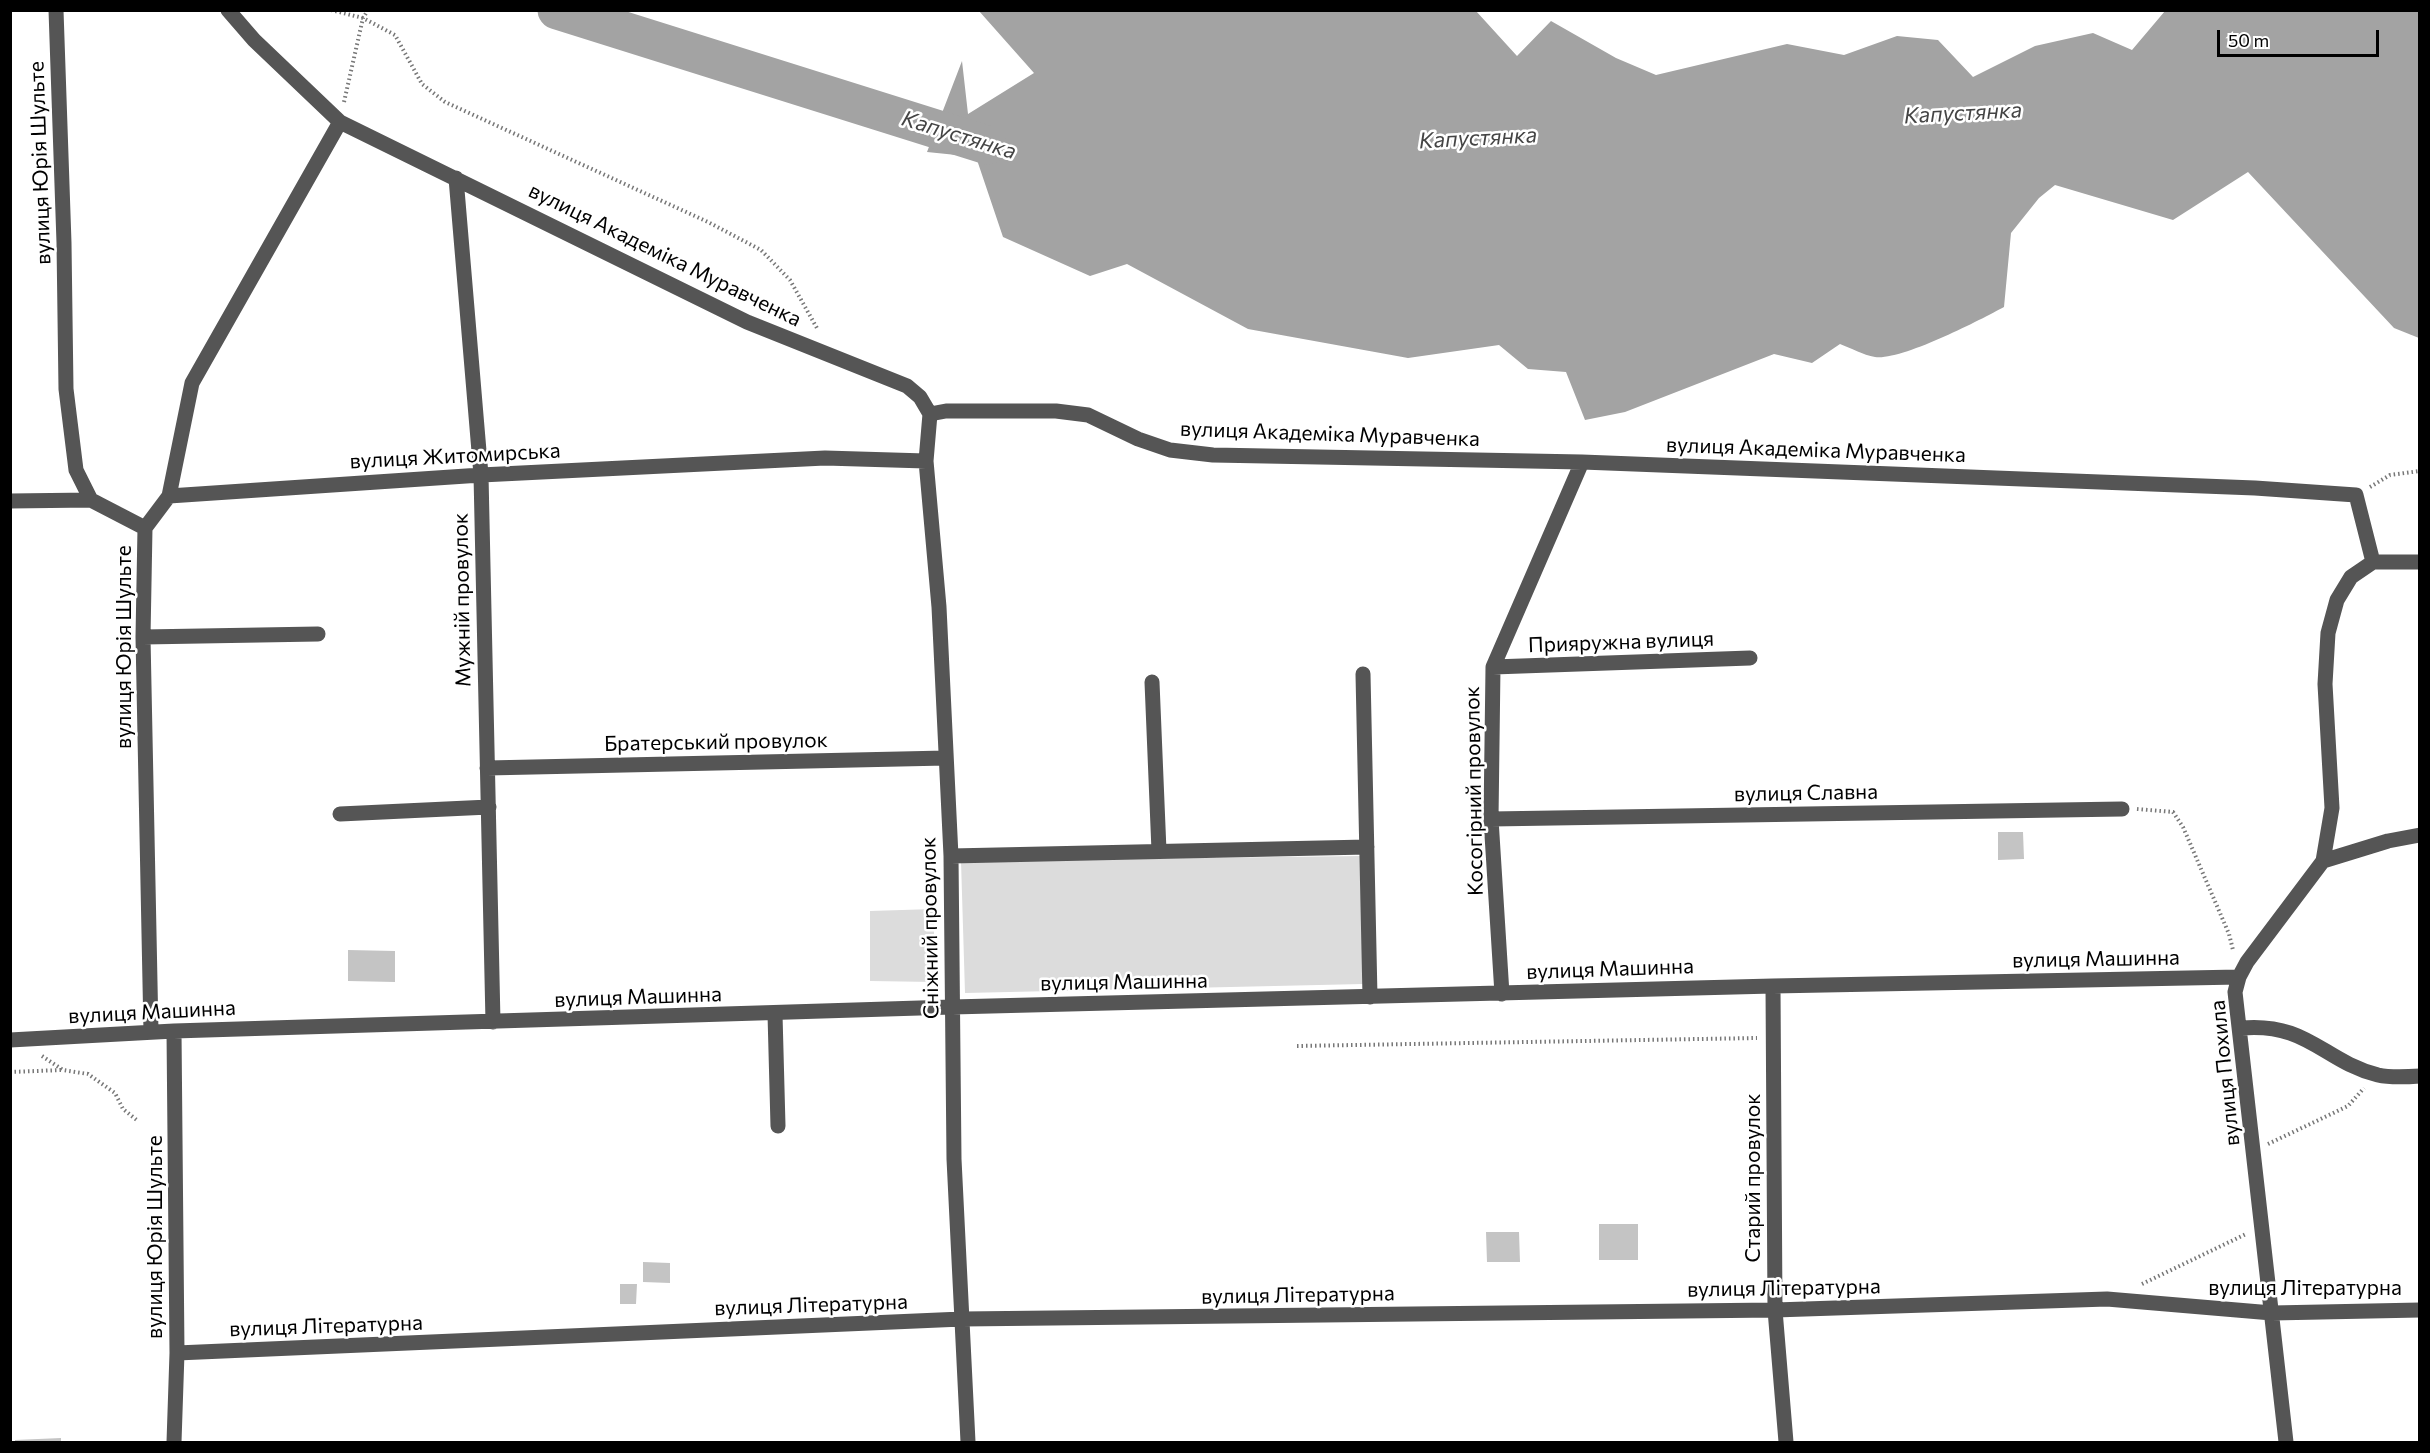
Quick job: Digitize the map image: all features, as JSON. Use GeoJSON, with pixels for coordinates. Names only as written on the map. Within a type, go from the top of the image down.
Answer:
{"type":"FeatureCollection","features":[{"type":"Feature","properties":{"kind":"street","name":"вулиця Юрія Шульте"},"geometry":{"type":"LineString","coordinates":[[56,10],[64,243],[66,389],[76,470],[91,500],[145,528],[143,637],[151,1032]]}},
{"type":"Feature","properties":{"kind":"street","name":"вулиця Академіка Муравченка"},"geometry":{"type":"LineString","coordinates":[[228,10],[254,40],[340,122],[747,322],[907,386],[920,397],[930,414],[946,411],[1056,411],[1088,415],[1170,450],[1213,455],[1582,462],[2349,494]]}},
{"type":"Feature","properties":{"kind":"street"},"geometry":{"type":"LineString","coordinates":[[145,528],[169,496],[192,383],[340,122]]}},
{"type":"Feature","properties":{"kind":"street","name":"Мужній провулок"},"geometry":{"type":"LineString","coordinates":[[456,177],[481,475],[493,1022]]}},
{"type":"Feature","properties":{"kind":"street","name":"Сніжний провулок"},"geometry":{"type":"LineString","coordinates":[[930,414],[926,461],[939,607],[951,856],[954,1159],[968,1443]]}},
{"type":"Feature","properties":{"kind":"street","name":"вулиця Житомирська"},"geometry":{"type":"LineString","coordinates":[[169,496],[481,475],[825,458],[926,461]]}},
{"type":"Feature","properties":{"kind":"street","name":"Косогірний провулок"},"geometry":{"type":"LineString","coordinates":[[1502,993],[1491,819],[1493,667],[1582,462]]}},
{"type":"Feature","properties":{"kind":"street"},"geometry":{"type":"LineString","coordinates":[[2349,494],[2373,562],[2420,562]]}},
{"type":"Feature","properties":{"kind":"street"},"geometry":{"type":"LineString","coordinates":[[10,501],[91,500]]}},
{"type":"Feature","properties":{"kind":"street","name":"вулиця Похила"},"geometry":{"type":"LineString","coordinates":[[2286,1443],[2255,1151],[2235,992],[2239,977],[2247,962],[2323,861],[2332,808],[2325,684],[2328,633],[2337,600],[2351,577],[2373,562]]}},
{"type":"Feature","properties":{"kind":"street"},"geometry":{"type":"LineString","coordinates":[[143,637],[318,634]]}},
{"type":"Feature","properties":{"kind":"street","name":"Прияружна вулиця"},"geometry":{"type":"LineString","coordinates":[[1493,667],[1750,658]]}},
{"type":"Feature","properties":{"kind":"street"},"geometry":{"type":"LineString","coordinates":[[1364,674],[1370,997]]}},
{"type":"Feature","properties":{"kind":"street"},"geometry":{"type":"LineString","coordinates":[[1152,682],[1159,851]]}},
{"type":"Feature","properties":{"kind":"street","name":"Братерський провулок"},"geometry":{"type":"LineString","coordinates":[[487,768],[946,758]]}},
{"type":"Feature","properties":{"kind":"street"},"geometry":{"type":"LineString","coordinates":[[340,814],[489,807]]}},
{"type":"Feature","properties":{"kind":"street","name":"вулиця Славна"},"geometry":{"type":"LineString","coordinates":[[1491,819],[2122,809]]}},
{"type":"Feature","properties":{"kind":"street"},"geometry":{"type":"LineString","coordinates":[[2323,861],[2388,841],[2420,836]]}},
{"type":"Feature","properties":{"kind":"street"},"geometry":{"type":"LineString","coordinates":[[951,856],[1367,847]]}},
{"type":"Feature","properties":{"kind":"street","name":"вулиця Машинна"},"geometry":{"type":"LineString","coordinates":[[17,1040],[174,1031],[952,1007],[1773,986],[2239,977]]}},
{"type":"Feature","properties":{"kind":"street","name":"Старий провулок"},"geometry":{"type":"LineString","coordinates":[[1773,986],[1775,1310],[1786,1443]]}},
{"type":"Feature","properties":{"kind":"street"},"geometry":{"type":"LineString","coordinates":[[775,1014],[778,1126]]}},
{"type":"Feature","properties":{"kind":"street"},"geometry":{"type":"LineString","coordinates":[[2241,1028],[2262,1026],[2286,1030],[2376,1074],[2420,1076]]}},
{"type":"Feature","properties":{"kind":"street","name":"вулиця Юрія Шульте"},"geometry":{"type":"LineString","coordinates":[[174,1031],[177,1353],[174,1443]]}},
{"type":"Feature","properties":{"kind":"street","name":"вулиця Літературна"},"geometry":{"type":"LineString","coordinates":[[177,1353],[962,1319],[1775,1310],[2107,1299],[2272,1313],[2420,1310]]}},
{"type":"Feature","properties":{"kind":"path"},"geometry":{"type":"LineString","coordinates":[[331,10],[363,18],[395,35],[422,84],[445,102],[708,222],[761,250],[790,280],[833,357]]}},
{"type":"Feature","properties":{"kind":"path"},"geometry":{"type":"LineString","coordinates":[[340,122],[363,18],[369,10]]}},
{"type":"Feature","properties":{"kind":"path"},"geometry":{"type":"LineString","coordinates":[[2349,494],[2390,475],[2420,471]]}},
{"type":"Feature","properties":{"kind":"path"},"geometry":{"type":"LineString","coordinates":[[2122,809],[2156,808],[2173,812],[2183,827],[2229,934],[2239,977]]}},
{"type":"Feature","properties":{"kind":"path"},"geometry":{"type":"LineString","coordinates":[[1297,1046],[1773,1038]]}},
{"type":"Feature","properties":{"kind":"path"},"geometry":{"type":"LineString","coordinates":[[17,1040],[63,1070]]}},
{"type":"Feature","properties":{"kind":"path"},"geometry":{"type":"LineString","coordinates":[[10,1072],[63,1070],[88,1074],[115,1093],[123,1109],[138,1121]]}},
{"type":"Feature","properties":{"kind":"path"},"geometry":{"type":"LineString","coordinates":[[2255,1151],[2348,1106],[2376,1074]]}},
{"type":"Feature","properties":{"kind":"path"},"geometry":{"type":"LineString","coordinates":[[2139,1286],[2262,1225]]}},
{"type":"Feature","properties":{"kind":"shaded area"},"geometry":{"type":"Polygon","coordinates":[[[1360,856],[1363,984],[965,993],[961,861],[1360,856]]]}},
{"type":"Feature","properties":{"kind":"shaded area"},"geometry":{"type":"Polygon","coordinates":[[[934,909],[934,982],[870,981],[870,911],[934,909]]]}},
{"type":"Feature","properties":{"kind":"water"},"geometry":{"type":"Polygon","coordinates":[[[979,11],[1476,11],[1517,56],[1551,21],[1616,58],[1656,75],[1787,44],[1844,55],[1897,36],[1938,40],[1973,77],[2035,46],[2093,33],[2132,50],[2165,11],[2419,11],[2419,338],[2394,328],[2248,172],[2173,220],[2055,185],[2039,198],[2011,233],[2004,307],[1977,321],[1921,346],[1887,357],[1871,356],[1840,344],[1812,363],[1774,354],[1625,412],[1585,420],[1566,372],[1528,369],[1499,345],[1408,358],[1248,329],[1127,264],[1090,276],[1003,237],[976,157],[927,152],[962,61],[968,114],[1034,73],[979,11]]]}},
{"type":"Feature","properties":{"kind":"building"},"geometry":{"type":"Polygon","coordinates":[[[1998,832],[2023,832],[2024,859],[1998,860],[1998,832]]]}},
{"type":"Feature","properties":{"kind":"building"},"geometry":{"type":"Polygon","coordinates":[[[348,950],[395,951],[395,982],[348,981],[348,950]]]}},
{"type":"Feature","properties":{"kind":"building"},"geometry":{"type":"Polygon","coordinates":[[[1599,1224],[1638,1224],[1638,1260],[1599,1260],[1599,1224]]]}},
{"type":"Feature","properties":{"kind":"building"},"geometry":{"type":"Polygon","coordinates":[[[1486,1232],[1519,1232],[1520,1262],[1487,1262],[1486,1232]]]}},
{"type":"Feature","properties":{"kind":"building"},"geometry":{"type":"Polygon","coordinates":[[[643,1262],[670,1263],[670,1283],[643,1282],[643,1262]]]}},
{"type":"Feature","properties":{"kind":"building"},"geometry":{"type":"Polygon","coordinates":[[[620,1284],[637,1284],[636,1304],[620,1304],[620,1284]]]}},
{"type":"Feature","properties":{"kind":"building"},"geometry":{"type":"Polygon","coordinates":[[[61,1438],[61,1442],[15,1442],[15,1440],[61,1438]]]}},
{"type":"Feature","properties":{"kind":"waterway","name":"Капустянка"},"geometry":{"type":"LineString","coordinates":[[557,10],[987,145]]}}]}
